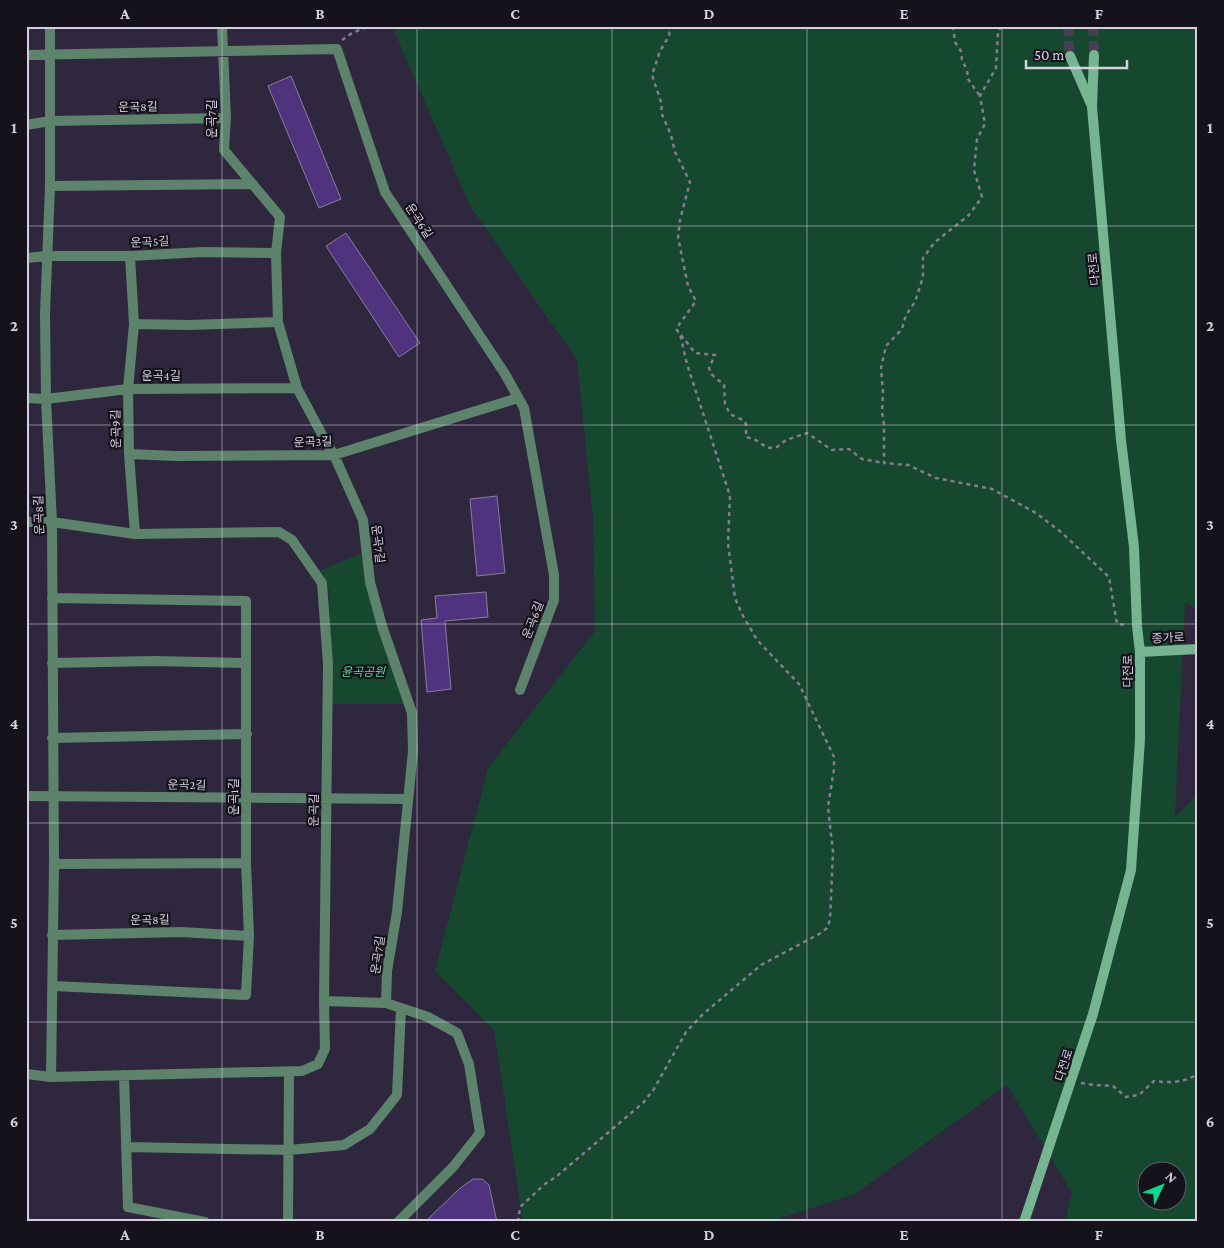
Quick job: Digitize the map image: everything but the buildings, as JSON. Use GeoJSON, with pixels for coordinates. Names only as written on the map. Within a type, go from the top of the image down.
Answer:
{"type":"FeatureCollection","features":[{"type":"Feature","properties":{"kind":"main road","name":"다전로"},"geometry":{"type":"LineString","coordinates":[[1024,1222],[1093,1014],[1131,870],[1140,740],[1140,652],[1137,626],[1134,546],[1121,440],[1092,107],[1094,55]]}},
{"type":"Feature","properties":{"kind":"main road","name":"다전로"},"geometry":{"type":"LineString","coordinates":[[1070,56],[1092,107]]}},
{"type":"Feature","properties":{"kind":"main road","name":"종가로"},"geometry":{"type":"LineString","coordinates":[[1140,652],[1198,649]]}},
{"type":"Feature","properties":{"kind":"street","name":"운곡8길"},"geometry":{"type":"LineString","coordinates":[[50,26],[50,186],[45,314],[46,399],[52,522],[54,864],[51,1077]]}},
{"type":"Feature","properties":{"kind":"street","name":"운곡7길"},"geometry":{"type":"LineString","coordinates":[[222,26],[226,118],[224,150],[280,217],[276,253],[278,322],[297,388],[334,455],[362,520],[370,582],[382,626],[412,713],[413,751],[397,912],[387,971],[386,1003]]}},
{"type":"Feature","properties":{"kind":"street"},"geometry":{"type":"LineString","coordinates":[[26,55],[329,49]]}},
{"type":"Feature","properties":{"kind":"street","name":"운곡6길"},"geometry":{"type":"LineString","coordinates":[[329,49],[337,49],[385,192],[505,374],[524,408],[554,575],[554,600],[520,690]]}},
{"type":"Feature","properties":{"kind":"street","name":"운곡8길"},"geometry":{"type":"LineString","coordinates":[[26,125],[50,122],[226,118]]}},
{"type":"Feature","properties":{"kind":"street"},"geometry":{"type":"LineString","coordinates":[[50,186],[253,184]]}},
{"type":"Feature","properties":{"kind":"street","name":"운곡5길"},"geometry":{"type":"LineString","coordinates":[[26,258],[48,256],[130,256],[203,252],[276,253]]}},
{"type":"Feature","properties":{"kind":"street","name":"운곡9길"},"geometry":{"type":"LineString","coordinates":[[130,256],[134,324],[128,389],[129,454],[135,534]]}},
{"type":"Feature","properties":{"kind":"street"},"geometry":{"type":"LineString","coordinates":[[134,324],[189,325],[278,322]]}},
{"type":"Feature","properties":{"kind":"street","name":"운곡4길"},"geometry":{"type":"LineString","coordinates":[[26,398],[46,399],[128,389],[297,388]]}},
{"type":"Feature","properties":{"kind":"street","name":"운곡3길"},"geometry":{"type":"LineString","coordinates":[[129,454],[176,456],[334,455],[518,398]]}},
{"type":"Feature","properties":{"kind":"street","name":"운곡길"},"geometry":{"type":"LineString","coordinates":[[26,522],[52,522],[135,534],[280,532],[292,540],[322,583],[328,664],[325,1049],[318,1064],[302,1071],[289,1072],[51,1077],[26,1074]]}},
{"type":"Feature","properties":{"kind":"street","name":"운곡1길"},"geometry":{"type":"LineString","coordinates":[[52,598],[246,601],[246,863],[249,936],[246,995],[53,986]]}},
{"type":"Feature","properties":{"kind":"street"},"geometry":{"type":"LineString","coordinates":[[52,663],[154,661],[245,663]]}},
{"type":"Feature","properties":{"kind":"street"},"geometry":{"type":"LineString","coordinates":[[52,738],[247,734]]}},
{"type":"Feature","properties":{"kind":"street","name":"운곡2길"},"geometry":{"type":"LineString","coordinates":[[26,796],[327,800],[408,799]]}},
{"type":"Feature","properties":{"kind":"street"},"geometry":{"type":"LineString","coordinates":[[54,864],[246,863]]}},
{"type":"Feature","properties":{"kind":"street","name":"운곡8길"},"geometry":{"type":"LineString","coordinates":[[52,935],[181,932],[249,936]]}},
{"type":"Feature","properties":{"kind":"street"},"geometry":{"type":"LineString","coordinates":[[324,1001],[386,1003],[428,1017],[457,1033],[469,1064],[480,1133],[453,1167],[398,1222]]}},
{"type":"Feature","properties":{"kind":"street"},"geometry":{"type":"LineString","coordinates":[[126,1147],[289,1150],[344,1145],[370,1129],[397,1095],[401,1008]]}},
{"type":"Feature","properties":{"kind":"street"},"geometry":{"type":"LineString","coordinates":[[288,1222],[289,1072]]}},
{"type":"Feature","properties":{"kind":"street"},"geometry":{"type":"LineString","coordinates":[[124,1075],[128,1207],[204,1222]]}},
{"type":"Feature","properties":{"kind":"path"},"geometry":{"type":"LineString","coordinates":[[329,49],[352,34],[369,26]]}},
{"type":"Feature","properties":{"kind":"path"},"geometry":{"type":"LineString","coordinates":[[670,26],[668,36],[660,51],[652,75],[675,152],[690,182],[680,220],[678,237],[688,286],[696,301],[676,329],[695,353],[715,355],[710,368],[711,374],[724,385],[725,404],[730,414],[743,420],[746,424],[746,437],[754,439],[768,448],[777,447],[786,440],[807,433],[832,450],[849,449],[862,459],[908,465],[936,478],[992,489],[1036,513],[1061,532],[1109,577],[1117,624],[1137,626]]}},
{"type":"Feature","properties":{"kind":"path"},"geometry":{"type":"LineString","coordinates":[[884,463],[881,368],[886,346],[902,329],[906,315],[915,302],[923,277],[923,258],[934,243],[969,215],[982,198],[974,170],[977,139],[985,124],[980,96],[968,79],[961,52],[955,42],[953,26]]}},
{"type":"Feature","properties":{"kind":"path"},"geometry":{"type":"LineString","coordinates":[[980,96],[996,68],[998,32],[1001,26]]}},
{"type":"Feature","properties":{"kind":"path"},"geometry":{"type":"LineString","coordinates":[[518,1222],[520,1207],[643,1103],[654,1089],[686,1032],[702,1015],[761,965],[821,933],[827,928],[830,920],[834,852],[828,807],[834,757],[800,684],[757,640],[735,598],[728,543],[730,496],[687,364],[680,334]]}},
{"type":"Feature","properties":{"kind":"path"},"geometry":{"type":"LineString","coordinates":[[1072,1081],[1094,1086],[1113,1086],[1126,1097],[1139,1095],[1154,1081],[1177,1081],[1198,1073]]}},
{"type":"Feature","properties":{"kind":"green space"},"geometry":{"type":"Polygon","coordinates":[[[392,26],[1198,26],[1198,610],[1185,602],[1175,817],[1198,794],[1198,1222],[1065,1222],[1072,1193],[1007,1085],[855,1194],[769,1222],[523,1222],[494,1030],[435,971],[488,768],[595,631],[593,520],[577,360],[470,206],[392,26]]]}},
{"type":"Feature","properties":{"kind":"green space","name":"윤곡공원"},"geometry":{"type":"Polygon","coordinates":[[[364,553],[404,704],[331,704],[329,590],[320,570],[364,553]]]}},
{"type":"Feature","properties":{"kind":"tunnel"},"geometry":{"type":"LineString","coordinates":[[1068,26],[1070,56]]}},
{"type":"Feature","properties":{"kind":"tunnel"},"geometry":{"type":"LineString","coordinates":[[1093,26],[1094,55]]}}]}
